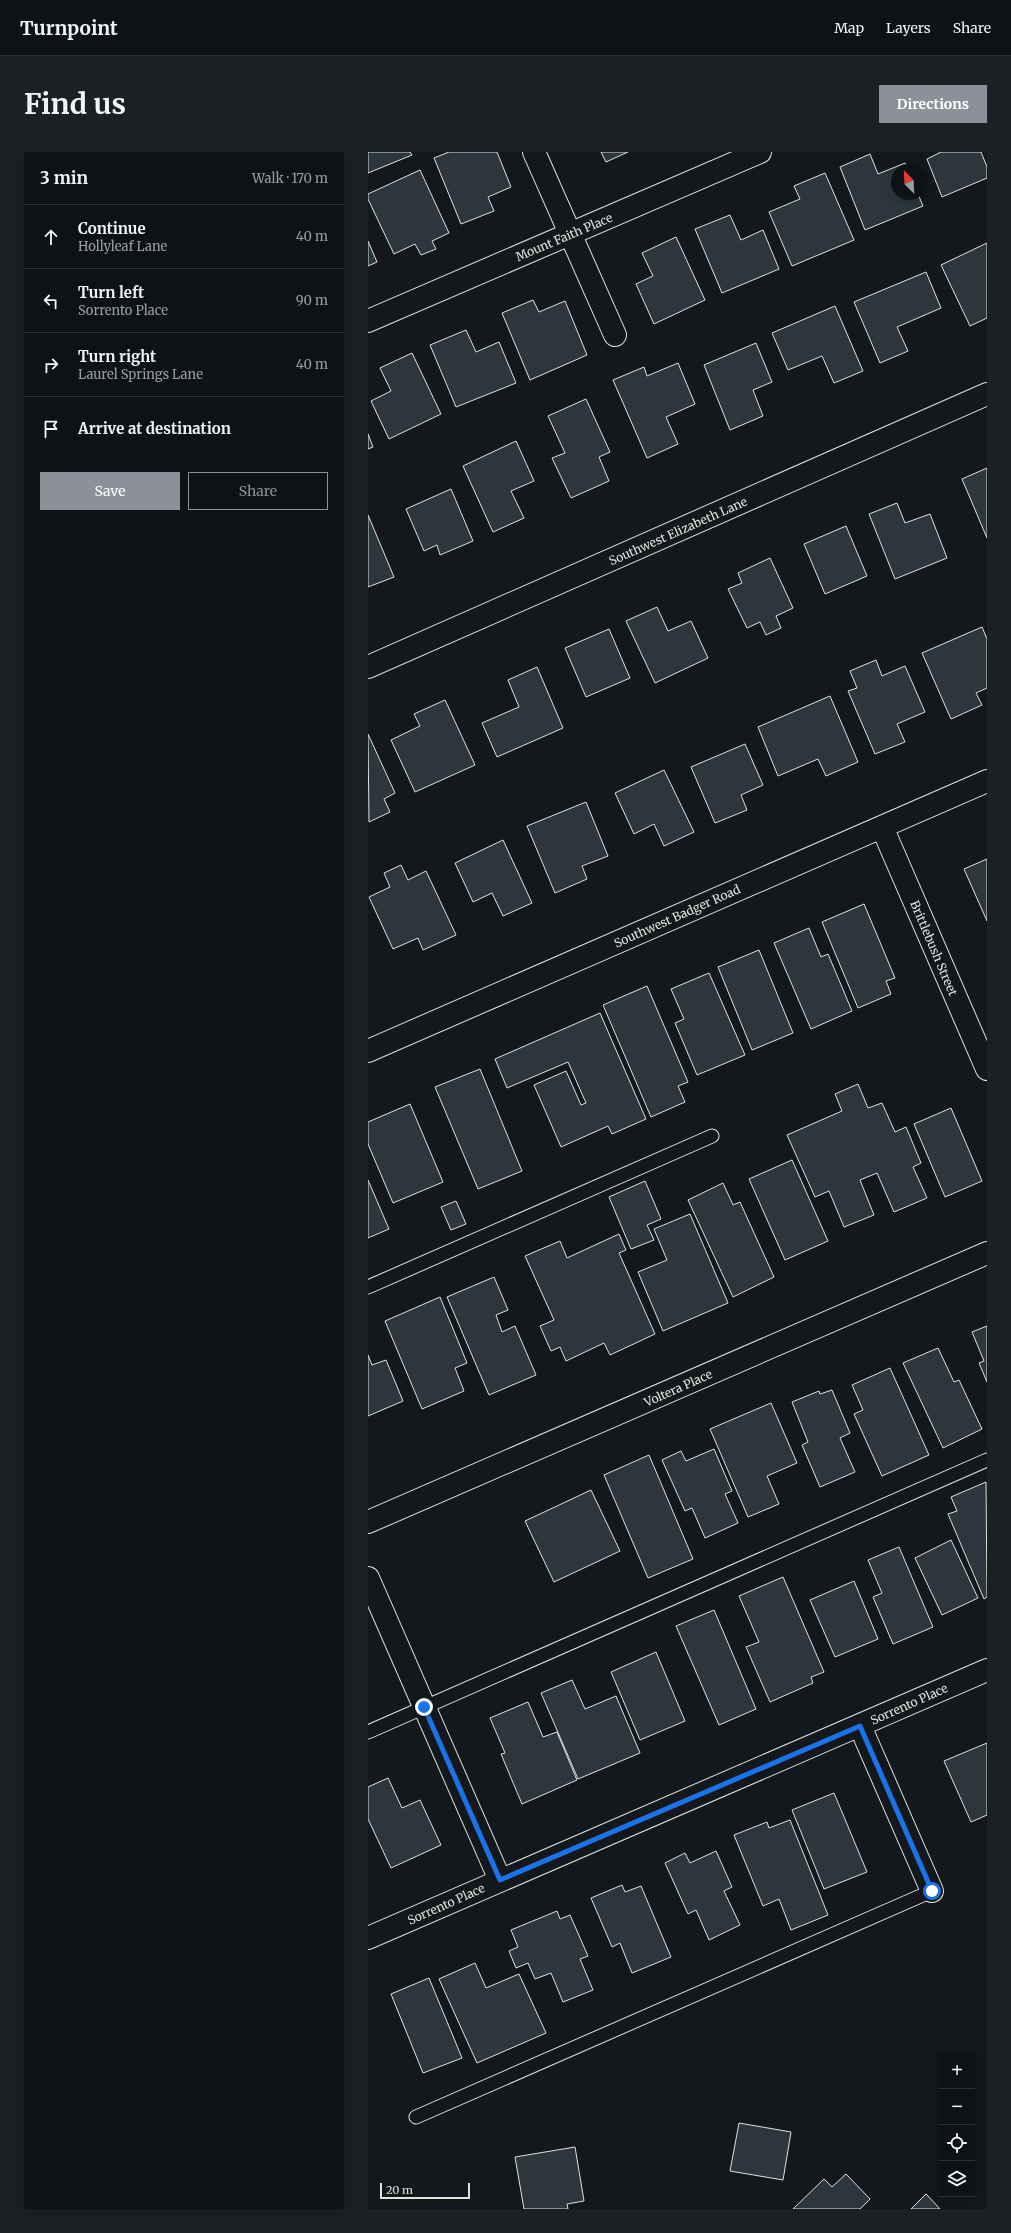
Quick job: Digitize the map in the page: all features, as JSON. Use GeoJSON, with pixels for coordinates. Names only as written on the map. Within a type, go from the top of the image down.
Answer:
{"type":"FeatureCollection","features":[{"type":"Feature","properties":{"kind":"street"},"geometry":{"type":"LineString","coordinates":[[534,152],[615,335]]}},
{"type":"Feature","properties":{"kind":"street","name":"Mount Faith Place"},"geometry":{"type":"LineString","coordinates":[[368,321],[760,152]]}},
{"type":"Feature","properties":{"kind":"street","name":"Southwest Elizabeth Lane"},"geometry":{"type":"LineString","coordinates":[[368,667],[987,394]]}},
{"type":"Feature","properties":{"kind":"street","name":"Southwest Badger Road"},"geometry":{"type":"LineString","coordinates":[[368,1051],[987,781]]}},
{"type":"Feature","properties":{"kind":"street","name":"Brittlebush Street"},"geometry":{"type":"LineString","coordinates":[[882,827],[987,1069]]}},
{"type":"Feature","properties":{"kind":"street","name":"Voltera Place"},"geometry":{"type":"LineString","coordinates":[[368,1522],[987,1253]]}},
{"type":"Feature","properties":{"kind":"street"},"geometry":{"type":"LineString","coordinates":[[368,1578],[500,1880]]}},
{"type":"Feature","properties":{"kind":"street","name":"Sorrento Place"},"geometry":{"type":"LineString","coordinates":[[368,1938],[987,1670]]}},
{"type":"Feature","properties":{"kind":"street"},"geometry":{"type":"LineString","coordinates":[[860,1726],[932,1891]]}},
{"type":"Feature","properties":{"kind":"lane"},"geometry":{"type":"LineString","coordinates":[[368,1287],[712,1136]]}},
{"type":"Feature","properties":{"kind":"lane"},"geometry":{"type":"LineString","coordinates":[[368,1732],[987,1460]]}},
{"type":"Feature","properties":{"kind":"lane"},"geometry":{"type":"LineString","coordinates":[[416,2117],[932,1891]]}},
{"type":"Feature","properties":{"kind":"building"},"geometry":{"type":"Polygon","coordinates":[[[368,152],[410,152],[412,155],[368,173],[368,152]]]}},
{"type":"Feature","properties":{"kind":"building"},"geometry":{"type":"Polygon","coordinates":[[[449,152],[497,152],[511,187],[488,197],[494,211],[461,224],[434,158],[449,152]]]}},
{"type":"Feature","properties":{"kind":"building"},"geometry":{"type":"Polygon","coordinates":[[[601,152],[628,152],[606,162],[601,152]]]}},
{"type":"Feature","properties":{"kind":"building"},"geometry":{"type":"Polygon","coordinates":[[[941,152],[981,152],[987,167],[987,178],[942,197],[927,159],[941,152]]]}},
{"type":"Feature","properties":{"kind":"building"},"geometry":{"type":"Polygon","coordinates":[[[870,154],[878,174],[891,169],[891,200],[920,200],[923,206],[865,230],[840,167],[870,154]]]}},
{"type":"Feature","properties":{"kind":"building"},"geometry":{"type":"Polygon","coordinates":[[[420,170],[449,233],[432,241],[436,249],[421,255],[415,244],[394,254],[368,199],[368,194],[420,170]]]}},
{"type":"Feature","properties":{"kind":"building"},"geometry":{"type":"Polygon","coordinates":[[[825,173],[854,240],[792,266],[769,212],[800,199],[794,186],[825,173]]]}},
{"type":"Feature","properties":{"kind":"building"},"geometry":{"type":"Polygon","coordinates":[[[730,215],[741,240],[763,230],[779,269],[722,293],[695,229],[730,215]]]}},
{"type":"Feature","properties":{"kind":"building"},"geometry":{"type":"Polygon","coordinates":[[[676,237],[705,300],[654,324],[636,284],[653,276],[642,253],[676,237]]]}},
{"type":"Feature","properties":{"kind":"building"},"geometry":{"type":"Polygon","coordinates":[[[368,241],[377,262],[368,266],[368,241]]]}},
{"type":"Feature","properties":{"kind":"building"},"geometry":{"type":"Polygon","coordinates":[[[987,243],[987,318],[970,326],[941,265],[987,243]]]}},
{"type":"Feature","properties":{"kind":"building"},"geometry":{"type":"Polygon","coordinates":[[[926,272],[941,308],[897,327],[908,351],[880,363],[854,302],[926,272]]]}},
{"type":"Feature","properties":{"kind":"building"},"geometry":{"type":"Polygon","coordinates":[[[533,300],[539,312],[565,301],[587,355],[530,380],[502,313],[533,300]]]}},
{"type":"Feature","properties":{"kind":"building"},"geometry":{"type":"Polygon","coordinates":[[[835,306],[863,371],[834,383],[822,356],[788,370],[772,333],[835,306]]]}},
{"type":"Feature","properties":{"kind":"building"},"geometry":{"type":"Polygon","coordinates":[[[466,330],[476,352],[499,342],[516,383],[456,407],[430,345],[466,330]]]}},
{"type":"Feature","properties":{"kind":"building"},"geometry":{"type":"Polygon","coordinates":[[[756,343],[772,382],[753,390],[763,416],[730,430],[704,365],[756,343]]]}},
{"type":"Feature","properties":{"kind":"building"},"geometry":{"type":"Polygon","coordinates":[[[412,353],[441,414],[389,439],[371,401],[391,391],[380,368],[412,353]]]}},
{"type":"Feature","properties":{"kind":"building"},"geometry":{"type":"Polygon","coordinates":[[[678,363],[695,404],[666,417],[678,444],[647,458],[613,380],[644,367],[647,376],[678,363]]]}},
{"type":"Feature","properties":{"kind":"building"},"geometry":{"type":"Polygon","coordinates":[[[586,399],[610,452],[599,457],[609,481],[571,498],[552,458],[565,453],[548,416],[586,399]]]}},
{"type":"Feature","properties":{"kind":"building"},"geometry":{"type":"Polygon","coordinates":[[[368,434],[373,447],[368,449],[368,434]]]}},
{"type":"Feature","properties":{"kind":"building"},"geometry":{"type":"Polygon","coordinates":[[[516,441],[534,481],[511,491],[524,518],[493,532],[463,466],[516,441]]]}},
{"type":"Feature","properties":{"kind":"building"},"geometry":{"type":"Polygon","coordinates":[[[987,468],[987,538],[962,479],[987,468]]]}},
{"type":"Feature","properties":{"kind":"building"},"geometry":{"type":"Polygon","coordinates":[[[451,489],[473,541],[440,555],[437,545],[424,551],[406,509],[451,489]]]}},
{"type":"Feature","properties":{"kind":"building"},"geometry":{"type":"Polygon","coordinates":[[[897,503],[905,523],[930,514],[947,558],[895,579],[869,514],[897,503]]]}},
{"type":"Feature","properties":{"kind":"building"},"geometry":{"type":"Polygon","coordinates":[[[368,515],[394,577],[368,587],[368,515]]]}},
{"type":"Feature","properties":{"kind":"building"},"geometry":{"type":"Polygon","coordinates":[[[846,526],[867,576],[825,594],[804,544],[846,526]]]}},
{"type":"Feature","properties":{"kind":"building"},"geometry":{"type":"Polygon","coordinates":[[[770,558],[793,608],[776,616],[781,628],[766,635],[760,622],[747,628],[728,589],[742,583],[738,573],[770,558]]]}},
{"type":"Feature","properties":{"kind":"building"},"geometry":{"type":"Polygon","coordinates":[[[657,607],[668,631],[691,621],[708,658],[655,683],[626,621],[657,607]]]}},
{"type":"Feature","properties":{"kind":"building"},"geometry":{"type":"Polygon","coordinates":[[[982,627],[987,639],[987,688],[976,693],[982,705],[951,719],[922,653],[982,627]]]}},
{"type":"Feature","properties":{"kind":"building"},"geometry":{"type":"Polygon","coordinates":[[[609,629],[630,678],[586,697],[565,648],[609,629]]]}},
{"type":"Feature","properties":{"kind":"building"},"geometry":{"type":"Polygon","coordinates":[[[876,660],[882,676],[905,666],[925,712],[897,724],[905,742],[875,754],[848,691],[857,688],[850,671],[876,660]]]}},
{"type":"Feature","properties":{"kind":"building"},"geometry":{"type":"Polygon","coordinates":[[[537,667],[563,728],[497,757],[482,723],[519,707],[508,680],[537,667]]]}},
{"type":"Feature","properties":{"kind":"building"},"geometry":{"type":"Polygon","coordinates":[[[830,696],[858,762],[826,776],[818,759],[778,776],[758,727],[830,696]]]}},
{"type":"Feature","properties":{"kind":"building"},"geometry":{"type":"Polygon","coordinates":[[[445,700],[475,765],[415,792],[391,740],[420,726],[414,714],[445,700]]]}},
{"type":"Feature","properties":{"kind":"building"},"geometry":{"type":"Polygon","coordinates":[[[368,734],[395,793],[384,799],[390,812],[369,822],[368,734]]]}},
{"type":"Feature","properties":{"kind":"building"},"geometry":{"type":"Polygon","coordinates":[[[745,744],[763,785],[741,795],[747,810],[715,823],[691,767],[745,744]]]}},
{"type":"Feature","properties":{"kind":"building"},"geometry":{"type":"Polygon","coordinates":[[[664,770],[694,832],[664,846],[654,824],[634,834],[615,793],[664,770]]]}},
{"type":"Feature","properties":{"kind":"building"},"geometry":{"type":"Polygon","coordinates":[[[586,802],[608,856],[582,866],[587,879],[555,893],[527,826],[586,802]]]}},
{"type":"Feature","properties":{"kind":"building"},"geometry":{"type":"Polygon","coordinates":[[[503,840],[532,903],[503,916],[492,893],[473,902],[455,863],[503,840]]]}},
{"type":"Feature","properties":{"kind":"building"},"geometry":{"type":"Polygon","coordinates":[[[987,859],[987,921],[964,869],[987,859]]]}},
{"type":"Feature","properties":{"kind":"building"},"geometry":{"type":"Polygon","coordinates":[[[401,865],[408,880],[426,871],[456,935],[423,950],[418,938],[393,949],[369,897],[390,887],[384,873],[401,865]]]}},
{"type":"Feature","properties":{"kind":"building"},"geometry":{"type":"Polygon","coordinates":[[[864,904],[895,978],[886,981],[891,994],[858,1008],[822,922],[864,904]]]}},
{"type":"Feature","properties":{"kind":"building"},"geometry":{"type":"Polygon","coordinates":[[[809,928],[821,957],[828,954],[852,1011],[811,1029],[774,943],[809,928]]]}},
{"type":"Feature","properties":{"kind":"building"},"geometry":{"type":"Polygon","coordinates":[[[759,950],[793,1033],[752,1050],[718,967],[759,950]]]}},
{"type":"Feature","properties":{"kind":"building"},"geometry":{"type":"Polygon","coordinates":[[[709,973],[745,1055],[697,1075],[675,1023],[684,1019],[671,989],[709,973]]]}},
{"type":"Feature","properties":{"kind":"building"},"geometry":{"type":"Polygon","coordinates":[[[647,986],[688,1082],[678,1086],[685,1102],[651,1117],[603,1005],[647,986]]]}},
{"type":"Feature","properties":{"kind":"building"},"geometry":{"type":"Polygon","coordinates":[[[600,1013],[646,1119],[612,1134],[608,1126],[561,1147],[534,1085],[566,1071],[581,1105],[586,1103],[568,1062],[507,1088],[495,1059],[600,1013]]]}},
{"type":"Feature","properties":{"kind":"building"},"geometry":{"type":"Polygon","coordinates":[[[480,1069],[522,1171],[478,1189],[435,1087],[480,1069]]]}},
{"type":"Feature","properties":{"kind":"building"},"geometry":{"type":"Polygon","coordinates":[[[858,1084],[868,1108],[882,1103],[895,1132],[906,1127],[921,1163],[913,1167],[927,1198],[894,1212],[877,1173],[860,1180],[874,1215],[844,1227],[829,1191],[815,1197],[787,1135],[842,1111],[835,1094],[858,1084]]]}},
{"type":"Feature","properties":{"kind":"building"},"geometry":{"type":"Polygon","coordinates":[[[410,1104],[443,1182],[393,1203],[368,1144],[368,1122],[410,1104]]]}},
{"type":"Feature","properties":{"kind":"building"},"geometry":{"type":"Polygon","coordinates":[[[951,1108],[982,1181],[945,1197],[914,1124],[951,1108]]]}},
{"type":"Feature","properties":{"kind":"building"},"geometry":{"type":"Polygon","coordinates":[[[792,1160],[828,1241],[785,1260],[749,1179],[792,1160]]]}},
{"type":"Feature","properties":{"kind":"building"},"geometry":{"type":"Polygon","coordinates":[[[368,1180],[389,1229],[368,1238],[368,1180]]]}},
{"type":"Feature","properties":{"kind":"building"},"geometry":{"type":"Polygon","coordinates":[[[645,1181],[661,1219],[647,1225],[654,1240],[631,1249],[609,1197],[645,1181]]]}},
{"type":"Feature","properties":{"kind":"building"},"geometry":{"type":"Polygon","coordinates":[[[723,1183],[733,1205],[740,1202],[774,1277],[733,1297],[688,1200],[723,1183]]]}},
{"type":"Feature","properties":{"kind":"building"},"geometry":{"type":"Polygon","coordinates":[[[456,1201],[466,1224],[451,1230],[441,1207],[456,1201]]]}},
{"type":"Feature","properties":{"kind":"building"},"geometry":{"type":"Polygon","coordinates":[[[690,1214],[728,1303],[663,1331],[638,1272],[667,1260],[654,1229],[690,1214]]]}},
{"type":"Feature","properties":{"kind":"building"},"geometry":{"type":"Polygon","coordinates":[[[619,1234],[626,1250],[619,1253],[655,1334],[610,1355],[604,1343],[566,1361],[560,1347],[551,1351],[540,1326],[554,1320],[525,1256],[560,1241],[567,1258],[619,1234]]]}},
{"type":"Feature","properties":{"kind":"building"},"geometry":{"type":"Polygon","coordinates":[[[494,1277],[508,1310],[496,1315],[502,1332],[515,1326],[536,1375],[489,1395],[447,1297],[494,1277]]]}},
{"type":"Feature","properties":{"kind":"building"},"geometry":{"type":"Polygon","coordinates":[[[440,1297],[467,1363],[455,1368],[464,1391],[422,1409],[385,1321],[440,1297]]]}},
{"type":"Feature","properties":{"kind":"building"},"geometry":{"type":"Polygon","coordinates":[[[987,1326],[987,1382],[979,1363],[984,1361],[972,1332],[987,1326]]]}},
{"type":"Feature","properties":{"kind":"building"},"geometry":{"type":"Polygon","coordinates":[[[938,1348],[954,1382],[959,1380],[982,1429],[943,1448],[903,1363],[938,1348]]]}},
{"type":"Feature","properties":{"kind":"building"},"geometry":{"type":"Polygon","coordinates":[[[368,1355],[372,1365],[386,1360],[403,1401],[368,1416],[368,1355]]]}},
{"type":"Feature","properties":{"kind":"building"},"geometry":{"type":"Polygon","coordinates":[[[890,1368],[929,1455],[882,1476],[854,1414],[863,1410],[852,1385],[890,1368]]]}},
{"type":"Feature","properties":{"kind":"building"},"geometry":{"type":"Polygon","coordinates":[[[832,1390],[850,1433],[840,1438],[855,1472],[820,1487],[802,1445],[808,1442],[792,1402],[819,1391],[820,1394],[832,1390]]]}},
{"type":"Feature","properties":{"kind":"building"},"geometry":{"type":"Polygon","coordinates":[[[771,1403],[797,1463],[767,1476],[779,1504],[748,1517],[710,1429],[771,1403]]]}},
{"type":"Feature","properties":{"kind":"building"},"geometry":{"type":"Polygon","coordinates":[[[714,1449],[732,1491],[725,1494],[738,1523],[705,1538],[692,1508],[685,1511],[662,1460],[681,1451],[686,1461],[714,1449]]]}},
{"type":"Feature","properties":{"kind":"building"},"geometry":{"type":"Polygon","coordinates":[[[649,1455],[693,1559],[648,1578],[604,1475],[649,1455]]]}},
{"type":"Feature","properties":{"kind":"building"},"geometry":{"type":"Polygon","coordinates":[[[986,1482],[987,1597],[984,1599],[948,1514],[957,1511],[951,1497],[986,1482]]]}},
{"type":"Feature","properties":{"kind":"building"},"geometry":{"type":"Polygon","coordinates":[[[591,1490],[620,1551],[554,1582],[525,1521],[591,1490]]]}},
{"type":"Feature","properties":{"kind":"building"},"geometry":{"type":"Polygon","coordinates":[[[951,1540],[978,1598],[942,1615],[915,1558],[951,1540]]]}},
{"type":"Feature","properties":{"kind":"building"},"geometry":{"type":"Polygon","coordinates":[[[899,1547],[933,1627],[893,1644],[873,1597],[882,1593],[868,1560],[899,1547]]]}},
{"type":"Feature","properties":{"kind":"building"},"geometry":{"type":"Polygon","coordinates":[[[783,1577],[824,1672],[811,1677],[813,1683],[770,1702],[746,1647],[759,1642],[739,1596],[783,1577]]]}},
{"type":"Feature","properties":{"kind":"building"},"geometry":{"type":"Polygon","coordinates":[[[854,1581],[878,1639],[835,1657],[810,1600],[854,1581]]]}},
{"type":"Feature","properties":{"kind":"building"},"geometry":{"type":"Polygon","coordinates":[[[714,1610],[756,1709],[719,1725],[676,1626],[714,1610]]]}},
{"type":"Feature","properties":{"kind":"building"},"geometry":{"type":"Polygon","coordinates":[[[656,1652],[685,1721],[640,1740],[611,1672],[656,1652]]]}},
{"type":"Feature","properties":{"kind":"building"},"geometry":{"type":"Polygon","coordinates":[[[572,1680],[585,1709],[616,1696],[640,1753],[578,1779],[541,1693],[572,1680]]]}},
{"type":"Feature","properties":{"kind":"building"},"geometry":{"type":"Polygon","coordinates":[[[528,1702],[543,1737],[557,1732],[577,1780],[522,1804],[501,1754],[505,1753],[490,1718],[528,1702]]]}},
{"type":"Feature","properties":{"kind":"building"},"geometry":{"type":"Polygon","coordinates":[[[987,1743],[987,1815],[971,1822],[944,1761],[987,1743]]]}},
{"type":"Feature","properties":{"kind":"building"},"geometry":{"type":"Polygon","coordinates":[[[388,1778],[402,1808],[420,1800],[441,1845],[391,1868],[368,1819],[368,1787],[388,1778]]]}},
{"type":"Feature","properties":{"kind":"building"},"geometry":{"type":"Polygon","coordinates":[[[834,1793],[867,1872],[824,1889],[792,1810],[834,1793]]]}},
{"type":"Feature","properties":{"kind":"building"},"geometry":{"type":"Polygon","coordinates":[[[790,1820],[828,1915],[791,1930],[779,1899],[763,1906],[734,1835],[767,1822],[769,1828],[790,1820]]]}},
{"type":"Feature","properties":{"kind":"building"},"geometry":{"type":"Polygon","coordinates":[[[716,1851],[732,1887],[724,1891],[740,1925],[709,1940],[696,1910],[688,1914],[665,1863],[685,1853],[690,1863],[716,1851]]]}},
{"type":"Feature","properties":{"kind":"building"},"geometry":{"type":"Polygon","coordinates":[[[622,1885],[625,1892],[641,1886],[671,1957],[632,1973],[620,1943],[612,1947],[591,1898],[622,1885]]]}},
{"type":"Feature","properties":{"kind":"building"},"geometry":{"type":"Polygon","coordinates":[[[557,1911],[560,1919],[570,1915],[588,1956],[580,1959],[593,1990],[563,2002],[551,1973],[535,1979],[528,1963],[516,1968],[509,1951],[518,1947],[511,1930],[557,1911]]]}},
{"type":"Feature","properties":{"kind":"building"},"geometry":{"type":"Polygon","coordinates":[[[475,1963],[486,1988],[519,1974],[546,2033],[477,2063],[439,1979],[475,1963]]]}},
{"type":"Feature","properties":{"kind":"building"},"geometry":{"type":"Polygon","coordinates":[[[429,1978],[462,2058],[423,2073],[391,1994],[429,1978]]]}},
{"type":"Feature","properties":{"kind":"building"},"geometry":{"type":"Polygon","coordinates":[[[739,2123],[791,2132],[783,2180],[730,2171],[739,2123]]]}},
{"type":"Feature","properties":{"kind":"building"},"geometry":{"type":"Polygon","coordinates":[[[575,2147],[584,2201],[567,2204],[568,2209],[524,2209],[515,2157],[575,2147]]]}},
{"type":"Feature","properties":{"kind":"building"},"geometry":{"type":"Polygon","coordinates":[[[846,2174],[870,2199],[860,2209],[793,2209],[824,2179],[832,2187],[846,2174]]]}},
{"type":"Feature","properties":{"kind":"building"},"geometry":{"type":"Polygon","coordinates":[[[926,2194],[940,2209],[911,2209],[926,2194]]]}},
{"type":"Feature","properties":{"kind":"route"},"geometry":{"type":"LineString","coordinates":[[424,1707],[500,1880],[860,1726],[932,1891]]}}]}
